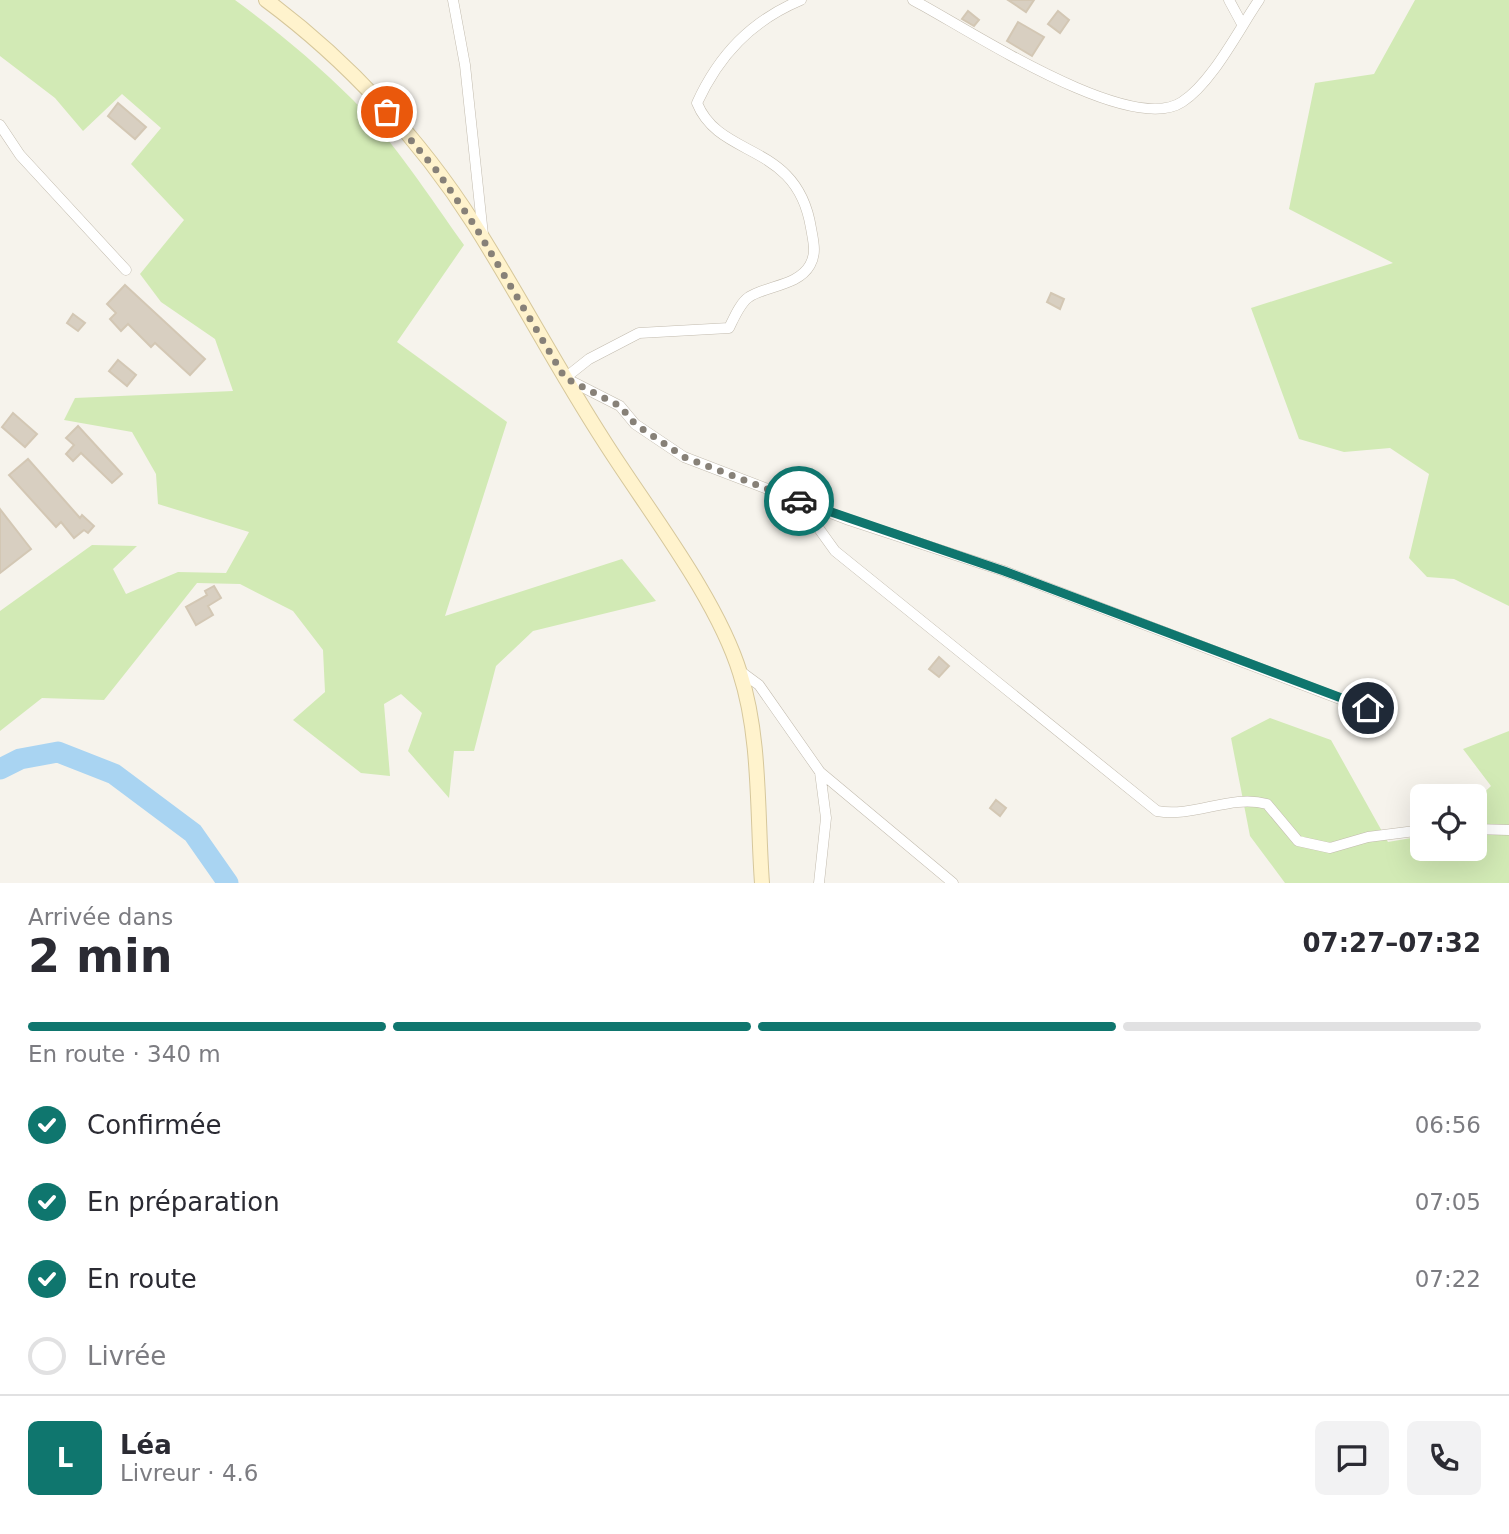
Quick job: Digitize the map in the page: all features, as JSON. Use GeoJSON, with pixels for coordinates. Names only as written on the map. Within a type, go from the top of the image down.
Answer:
{"type":"FeatureCollection","features":[{"type":"Feature","properties":{"kind":"main road"},"geometry":{"type":"LineString","coordinates":[[266,0],[315,38],[413,141],[475,226],[565,378],[701,593],[740,671],[751,721],[762,883]]}},
{"type":"Feature","properties":{"kind":"street"},"geometry":{"type":"LineString","coordinates":[[453,0],[464,65],[485,246]]}},
{"type":"Feature","properties":{"kind":"street"},"geometry":{"type":"LineString","coordinates":[[801,0],[783,7],[742,35],[710,74],[697,103],[703,119],[729,138],[767,157],[792,179],[807,204],[815,249],[809,268],[799,277],[748,297],[729,328],[639,333],[589,359],[565,378],[620,406],[635,424],[684,457],[798,501],[1004,571],[1390,718]]}},
{"type":"Feature","properties":{"kind":"street"},"geometry":{"type":"LineString","coordinates":[[913,0],[1068,85],[1153,110],[1180,104],[1191,96],[1236,41],[1242,24],[1259,0]]}},
{"type":"Feature","properties":{"kind":"street"},"geometry":{"type":"LineString","coordinates":[[1229,0],[1242,24]]}},
{"type":"Feature","properties":{"kind":"street"},"geometry":{"type":"LineString","coordinates":[[0,125],[20,155],[127,270]]}},
{"type":"Feature","properties":{"kind":"street"},"geometry":{"type":"LineString","coordinates":[[798,501],[835,551],[1157,811],[1174,814],[1238,802],[1260,802],[1267,804],[1298,841],[1330,848],[1368,836],[1410,831]]}},
{"type":"Feature","properties":{"kind":"street"},"geometry":{"type":"LineString","coordinates":[[740,671],[759,685],[820,772],[953,883]]}},
{"type":"Feature","properties":{"kind":"street"},"geometry":{"type":"LineString","coordinates":[[819,883],[826,818],[820,772]]}},
{"type":"Feature","properties":{"kind":"street"},"geometry":{"type":"LineString","coordinates":[[1487,829],[1509,830]]}},
{"type":"Feature","properties":{"kind":"green space"},"geometry":{"type":"Polygon","coordinates":[[[0,0],[235,0],[296,48],[353,100],[397,152],[464,245],[397,342],[507,422],[445,616],[622,559],[656,601],[533,631],[496,666],[474,751],[454,751],[449,798],[408,751],[422,713],[401,694],[384,704],[390,776],[361,773],[293,720],[325,692],[323,650],[293,611],[240,584],[197,583],[104,700],[42,698],[0,731],[0,611],[92,545],[137,546],[113,569],[126,594],[178,572],[226,573],[249,532],[158,504],[156,474],[132,432],[64,420],[75,398],[233,391],[215,339],[161,302],[140,274],[184,220],[131,164],[161,128],[122,94],[83,131],[55,98],[0,56],[0,0]]]}},
{"type":"Feature","properties":{"kind":"green space"},"geometry":{"type":"Polygon","coordinates":[[[1415,0],[1509,0],[1509,606],[1454,579],[1427,577],[1409,558],[1429,474],[1390,448],[1344,452],[1299,439],[1251,308],[1393,263],[1289,209],[1315,83],[1374,74],[1415,0]]]}},
{"type":"Feature","properties":{"kind":"green space"},"geometry":{"type":"Polygon","coordinates":[[[1270,718],[1331,740],[1388,842],[1410,838],[1410,861],[1487,861],[1487,790],[1491,786],[1463,749],[1509,731],[1509,883],[1285,883],[1250,836],[1231,738],[1270,718]]]}},
{"type":"Feature","properties":{"kind":"building"},"geometry":{"type":"Polygon","coordinates":[[[1008,0],[1034,0],[1026,12],[1008,0]]]}},
{"type":"Feature","properties":{"kind":"building"},"geometry":{"type":"Polygon","coordinates":[[[968,11],[979,20],[974,26],[962,19],[968,11]]]}},
{"type":"Feature","properties":{"kind":"building"},"geometry":{"type":"Polygon","coordinates":[[[1058,11],[1069,20],[1060,33],[1048,24],[1058,11]]]}},
{"type":"Feature","properties":{"kind":"building"},"geometry":{"type":"Polygon","coordinates":[[[1018,22],[1044,37],[1032,56],[1007,41],[1018,22]]]}},
{"type":"Feature","properties":{"kind":"building"},"geometry":{"type":"Polygon","coordinates":[[[118,103],[146,127],[135,139],[108,116],[118,103]]]}},
{"type":"Feature","properties":{"kind":"building"},"geometry":{"type":"Polygon","coordinates":[[[125,285],[205,359],[190,375],[155,343],[151,347],[128,324],[121,331],[110,319],[116,313],[107,304],[125,285]]]}},
{"type":"Feature","properties":{"kind":"building"},"geometry":{"type":"Polygon","coordinates":[[[1051,293],[1064,299],[1060,309],[1047,302],[1051,293]]]}},
{"type":"Feature","properties":{"kind":"building"},"geometry":{"type":"Polygon","coordinates":[[[73,314],[85,323],[78,331],[67,323],[73,314]]]}},
{"type":"Feature","properties":{"kind":"building"},"geometry":{"type":"Polygon","coordinates":[[[118,360],[136,375],[127,386],[109,371],[118,360]]]}},
{"type":"Feature","properties":{"kind":"building"},"geometry":{"type":"Polygon","coordinates":[[[13,413],[37,434],[25,447],[2,427],[13,413]]]}},
{"type":"Feature","properties":{"kind":"building"},"geometry":{"type":"Polygon","coordinates":[[[78,426],[122,474],[112,483],[81,453],[73,461],[66,454],[74,445],[66,438],[78,426]]]}},
{"type":"Feature","properties":{"kind":"building"},"geometry":{"type":"Polygon","coordinates":[[[28,459],[80,518],[82,515],[94,526],[88,533],[84,530],[74,538],[61,522],[56,527],[9,475],[28,459]]]}},
{"type":"Feature","properties":{"kind":"building"},"geometry":{"type":"Polygon","coordinates":[[[0,509],[31,549],[0,573],[0,509]]]}},
{"type":"Feature","properties":{"kind":"building"},"geometry":{"type":"Polygon","coordinates":[[[214,586],[221,598],[208,606],[213,615],[196,625],[186,607],[207,595],[205,591],[214,586]]]}},
{"type":"Feature","properties":{"kind":"building"},"geometry":{"type":"Polygon","coordinates":[[[939,657],[949,666],[939,677],[929,669],[939,657]]]}},
{"type":"Feature","properties":{"kind":"building"},"geometry":{"type":"Polygon","coordinates":[[[996,800],[1006,808],[1000,816],[990,808],[996,800]]]}},
{"type":"Feature","properties":{"kind":"waterway"},"geometry":{"type":"LineString","coordinates":[[0,769],[20,759],[58,752],[114,774],[193,833],[228,883]]}},
{"type":"Feature","properties":{"kind":"way so far"},"geometry":{"type":"LineString","coordinates":[[387,112],[437,171],[475,226],[565,378],[620,406],[635,424],[684,457],[799,501]]}},
{"type":"Feature","properties":{"kind":"route"},"geometry":{"type":"LineString","coordinates":[[799,501],[1004,571],[1194,645],[1368,708]]}}]}
